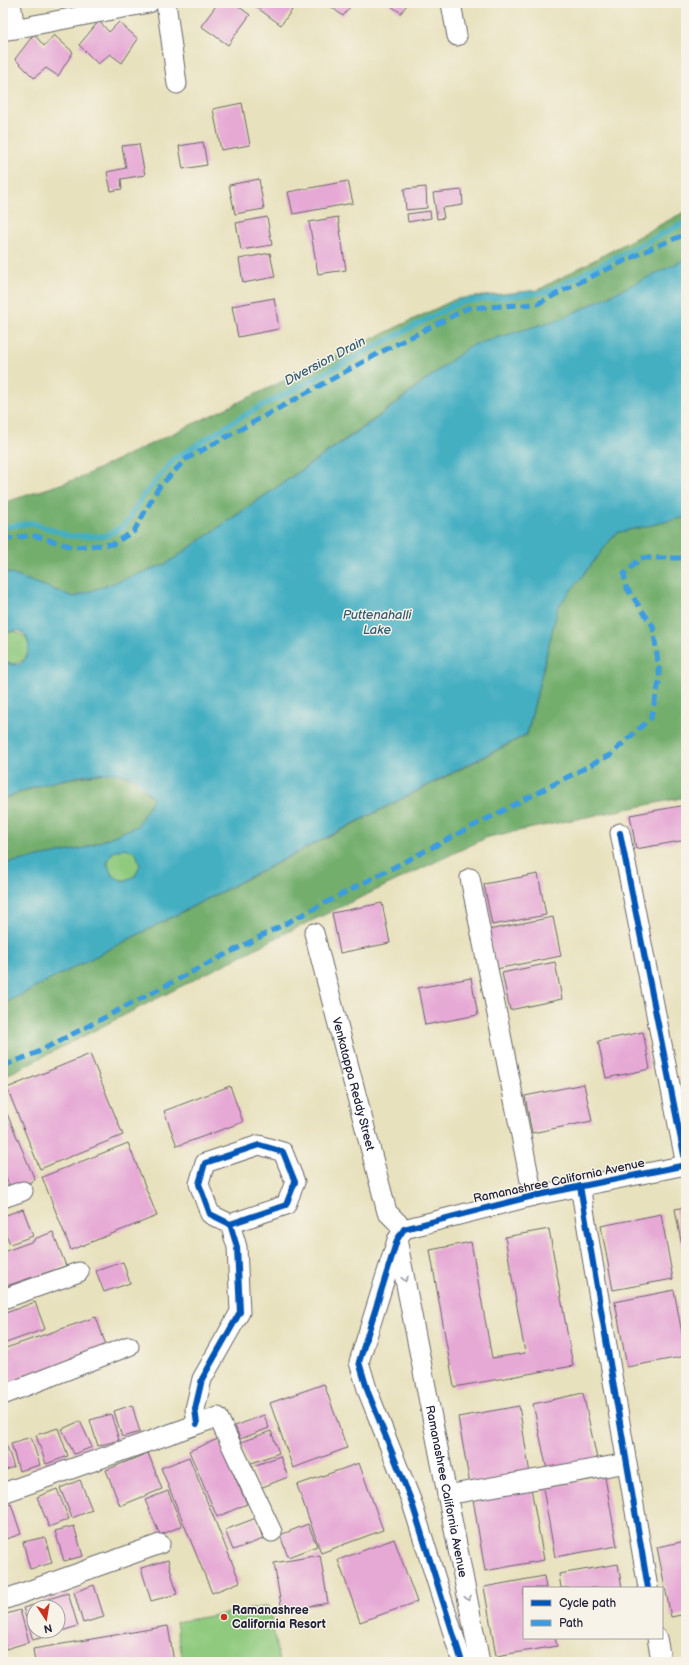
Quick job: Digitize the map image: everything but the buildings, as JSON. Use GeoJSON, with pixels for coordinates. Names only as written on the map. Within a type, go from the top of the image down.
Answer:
{"type":"FeatureCollection","features":[{"type":"Feature","properties":{"kind":"street"},"geometry":{"type":"LineString","coordinates":[[11,3],[9,30],[149,3]]}},
{"type":"Feature","properties":{"kind":"street"},"geometry":{"type":"LineString","coordinates":[[166,3],[177,84]]}},
{"type":"Feature","properties":{"kind":"street"},"geometry":{"type":"LineString","coordinates":[[451,3],[457,36]]}},
{"type":"Feature","properties":{"kind":"street"},"geometry":{"type":"LineString","coordinates":[[620,832],[686,1165]]}},
{"type":"Feature","properties":{"kind":"street"},"geometry":{"type":"LineString","coordinates":[[470,878],[533,1196]]}},
{"type":"Feature","properties":{"kind":"street","name":"Venkatappa Reddy Street"},"geometry":{"type":"LineString","coordinates":[[314,933],[387,1212],[400,1235]]}},
{"type":"Feature","properties":{"kind":"street"},"geometry":{"type":"LineString","coordinates":[[197,1424],[195,1409],[202,1379],[240,1312],[237,1247],[230,1224],[210,1214],[199,1184],[205,1163],[259,1145],[283,1152],[295,1182],[286,1205],[230,1224]]}},
{"type":"Feature","properties":{"kind":"street","name":"Ramanashree California Avenue"},"geometry":{"type":"LineString","coordinates":[[480,1662],[447,1495],[400,1235],[533,1196],[686,1165]]}},
{"type":"Feature","properties":{"kind":"street"},"geometry":{"type":"LineString","coordinates":[[580,1186],[648,1587]]}},
{"type":"Feature","properties":{"kind":"street"},"geometry":{"type":"LineString","coordinates":[[3,1198],[23,1191]]}},
{"type":"Feature","properties":{"kind":"street"},"geometry":{"type":"LineString","coordinates":[[400,1235],[359,1362],[368,1392],[411,1500],[462,1662]]}},
{"type":"Feature","properties":{"kind":"street"},"geometry":{"type":"LineString","coordinates":[[3,1299],[79,1272]]}},
{"type":"Feature","properties":{"kind":"street"},"geometry":{"type":"LineString","coordinates":[[3,1395],[129,1346]]}},
{"type":"Feature","properties":{"kind":"street"},"geometry":{"type":"LineString","coordinates":[[3,1493],[218,1417],[272,1532]]}},
{"type":"Feature","properties":{"kind":"street"},"geometry":{"type":"LineString","coordinates":[[447,1495],[627,1463]]}},
{"type":"Feature","properties":{"kind":"street"},"geometry":{"type":"LineString","coordinates":[[3,1600],[160,1544]]}},
{"type":"Feature","properties":{"kind":"green space"},"geometry":{"type":"Polygon","coordinates":[[[686,211],[686,259],[563,318],[470,346],[380,415],[166,564],[74,597],[3,571],[3,503],[79,478],[456,299],[538,290],[686,211]]]}},
{"type":"Feature","properties":{"kind":"green space"},"geometry":{"type":"Polygon","coordinates":[[[686,517],[686,797],[488,837],[284,934],[3,1077],[3,1004],[527,735],[558,607],[616,533],[686,517]]]}},
{"type":"Feature","properties":{"kind":"green space"},"geometry":{"type":"Polygon","coordinates":[[[14,631],[26,637],[30,649],[24,660],[13,664],[3,660],[3,635],[14,631]]]}},
{"type":"Feature","properties":{"kind":"green space"},"geometry":{"type":"Polygon","coordinates":[[[111,772],[131,777],[153,799],[137,826],[85,848],[3,864],[3,799],[50,782],[111,772]]]}},
{"type":"Feature","properties":{"kind":"green space"},"geometry":{"type":"Polygon","coordinates":[[[127,848],[133,850],[138,855],[140,864],[138,873],[133,878],[121,880],[115,878],[110,873],[108,861],[110,855],[115,850],[127,848]]]}},
{"type":"Feature","properties":{"kind":"green space"},"geometry":{"type":"Polygon","coordinates":[[[269,1606],[279,1662],[183,1662],[176,1622],[269,1606]]]}},
{"type":"Feature","properties":{"kind":"water","name":"Puttenahalli Lake"},"geometry":{"type":"Polygon","coordinates":[[[686,259],[686,517],[616,533],[558,607],[527,734],[3,1004],[3,864],[85,848],[137,826],[153,799],[140,784],[131,777],[120,774],[105,773],[86,775],[48,783],[3,799],[3,660],[14,665],[22,663],[27,656],[28,648],[27,639],[23,633],[15,631],[3,635],[3,571],[74,597],[166,564],[380,416],[470,346],[563,318],[686,259]],[[125,848],[113,852],[107,863],[112,875],[123,881],[135,876],[140,865],[136,853],[125,848]]]}},
{"type":"Feature","properties":{"kind":"waterway","name":"Diversion Drain"},"geometry":{"type":"LineString","coordinates":[[3,527],[32,523],[70,536],[106,536],[125,525],[143,496],[174,459],[241,417],[460,302],[547,292],[686,222]]}},
{"type":"Feature","properties":{"kind":"marked path"},"geometry":{"type":"LineString","coordinates":[[3,540],[32,535],[73,547],[113,544],[134,531],[159,487],[186,459],[383,351],[468,308],[537,304],[652,248],[686,234]]}},
{"type":"Feature","properties":{"kind":"marked path"},"geometry":{"type":"LineString","coordinates":[[3,1066],[36,1053],[610,755],[651,718],[660,678],[653,626],[626,587],[624,574],[641,558],[686,558]]}},
{"type":"Feature","properties":{"kind":"cycle path"},"geometry":{"type":"LineString","coordinates":[[620,833],[686,1165]]}},
{"type":"Feature","properties":{"kind":"cycle path"},"geometry":{"type":"LineString","coordinates":[[197,1424],[195,1409],[202,1379],[240,1312],[237,1247],[230,1224],[286,1205],[295,1182],[283,1152],[259,1145],[205,1163],[199,1184],[210,1214],[230,1224]]}},
{"type":"Feature","properties":{"kind":"cycle path"},"geometry":{"type":"LineString","coordinates":[[462,1662],[411,1500],[368,1392],[359,1362],[397,1240],[404,1229],[533,1196],[686,1165]]}},
{"type":"Feature","properties":{"kind":"cycle path"},"geometry":{"type":"LineString","coordinates":[[580,1186],[648,1587]]}},
{"type":"Feature","properties":{"kind":"place","name":"Ramanashree California Resort"},"geometry":{"type":"Point","coordinates":[224,1617]}}]}
